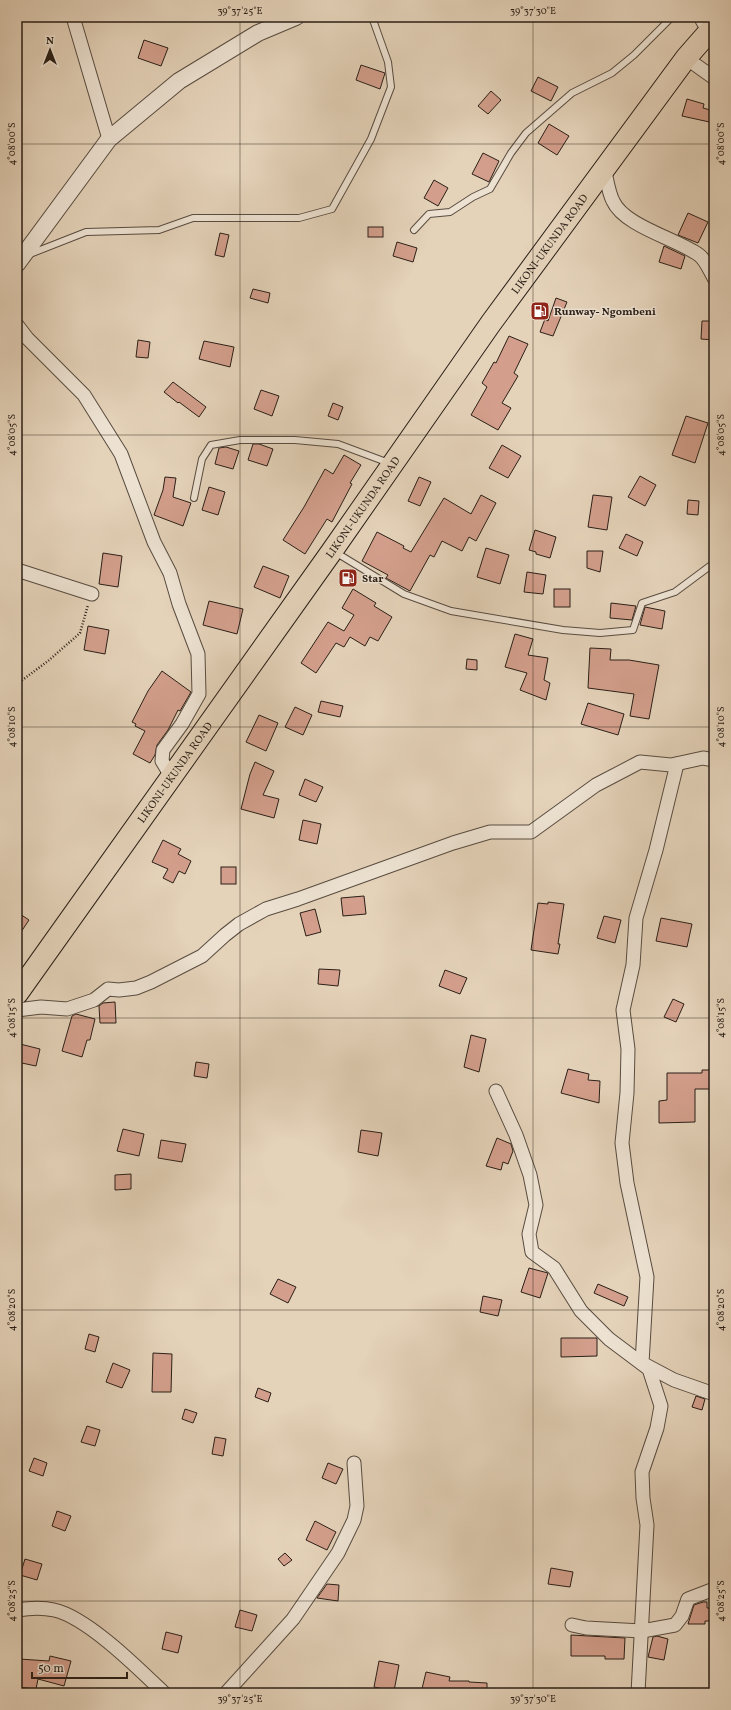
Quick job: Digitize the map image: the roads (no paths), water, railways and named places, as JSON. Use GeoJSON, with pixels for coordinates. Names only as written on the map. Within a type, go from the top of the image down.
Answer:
{"type":"FeatureCollection","features":[{"type":"Feature","properties":{"kind":"highway","name":"LIKONI-UKUNDA ROAD"},"geometry":{"type":"LineString","coordinates":[[17,994],[491,323],[709,25]]}},
{"type":"Feature","properties":{"kind":"street"},"geometry":{"type":"LineString","coordinates":[[73,17],[109,139]]}},
{"type":"Feature","properties":{"kind":"street"},"geometry":{"type":"LineString","coordinates":[[20,260],[109,139],[179,81],[258,34],[296,17]]}},
{"type":"Feature","properties":{"kind":"street"},"geometry":{"type":"LineString","coordinates":[[686,58],[714,78]]}},
{"type":"Feature","properties":{"kind":"street"},"geometry":{"type":"LineString","coordinates":[[604,168],[613,202],[622,213],[643,228],[675,242],[700,256],[714,278]]}},
{"type":"Feature","properties":{"kind":"street"},"geometry":{"type":"LineString","coordinates":[[17,325],[27,338],[84,395],[121,454],[154,542],[170,573],[179,604],[198,654],[199,694],[182,724],[163,750],[162,761],[171,776]]}},
{"type":"Feature","properties":{"kind":"street"},"geometry":{"type":"LineString","coordinates":[[17,570],[92,594]]}},
{"type":"Feature","properties":{"kind":"street"},"geometry":{"type":"LineString","coordinates":[[17,1010],[41,1007],[67,1009],[94,1000],[108,989],[119,990],[136,988],[202,956],[224,934],[266,909],[298,899],[439,848],[490,832],[531,832],[596,785],[640,762],[671,765],[703,758],[714,760]]}},
{"type":"Feature","properties":{"kind":"street"},"geometry":{"type":"LineString","coordinates":[[642,1364],[647,1277],[627,1183],[622,1143],[628,1086],[628,1049],[623,1010],[633,965],[636,918],[656,850],[677,764]]}},
{"type":"Feature","properties":{"kind":"street"},"geometry":{"type":"LineString","coordinates":[[496,1091],[518,1142],[530,1175],[536,1205],[529,1234],[532,1252],[554,1268],[581,1311],[609,1339],[649,1369],[661,1406],[657,1428],[642,1472],[643,1498],[647,1525],[638,1693]]}},
{"type":"Feature","properties":{"kind":"street"},"geometry":{"type":"LineString","coordinates":[[642,1364],[674,1380],[714,1394]]}},
{"type":"Feature","properties":{"kind":"street"},"geometry":{"type":"LineString","coordinates":[[226,1693],[293,1619],[338,1553],[356,1513],[357,1506],[354,1463]]}},
{"type":"Feature","properties":{"kind":"street"},"geometry":{"type":"LineString","coordinates":[[572,1625],[586,1628],[642,1631],[675,1625],[682,1616],[688,1599],[714,1589]]}},
{"type":"Feature","properties":{"kind":"street"},"geometry":{"type":"LineString","coordinates":[[17,1610],[34,1608],[55,1610],[82,1622],[135,1665],[164,1693]]}},
{"type":"Feature","properties":{"kind":"lane"},"geometry":{"type":"LineString","coordinates":[[20,260],[86,232],[159,230],[193,218],[299,218],[332,209],[371,139],[391,87],[388,62],[372,17]]}},
{"type":"Feature","properties":{"kind":"lane"},"geometry":{"type":"LineString","coordinates":[[414,230],[429,214],[450,212],[473,197],[490,189],[511,153],[526,133],[572,93],[612,73],[634,55],[672,17]]}},
{"type":"Feature","properties":{"kind":"lane"},"geometry":{"type":"LineString","coordinates":[[194,498],[202,459],[211,445],[240,440],[295,440],[338,444],[391,464]]}},
{"type":"Feature","properties":{"kind":"lane"},"geometry":{"type":"LineString","coordinates":[[332,550],[404,594],[451,610],[563,630],[600,633],[633,630],[642,603],[675,592],[714,563]]}},
{"type":"Feature","properties":{"kind":"place","name":"Runway- Ngombeni"},"geometry":{"type":"Point","coordinates":[540,311]}},
{"type":"Feature","properties":{"kind":"place","name":"Star"},"geometry":{"type":"Point","coordinates":[348,578]}}]}
